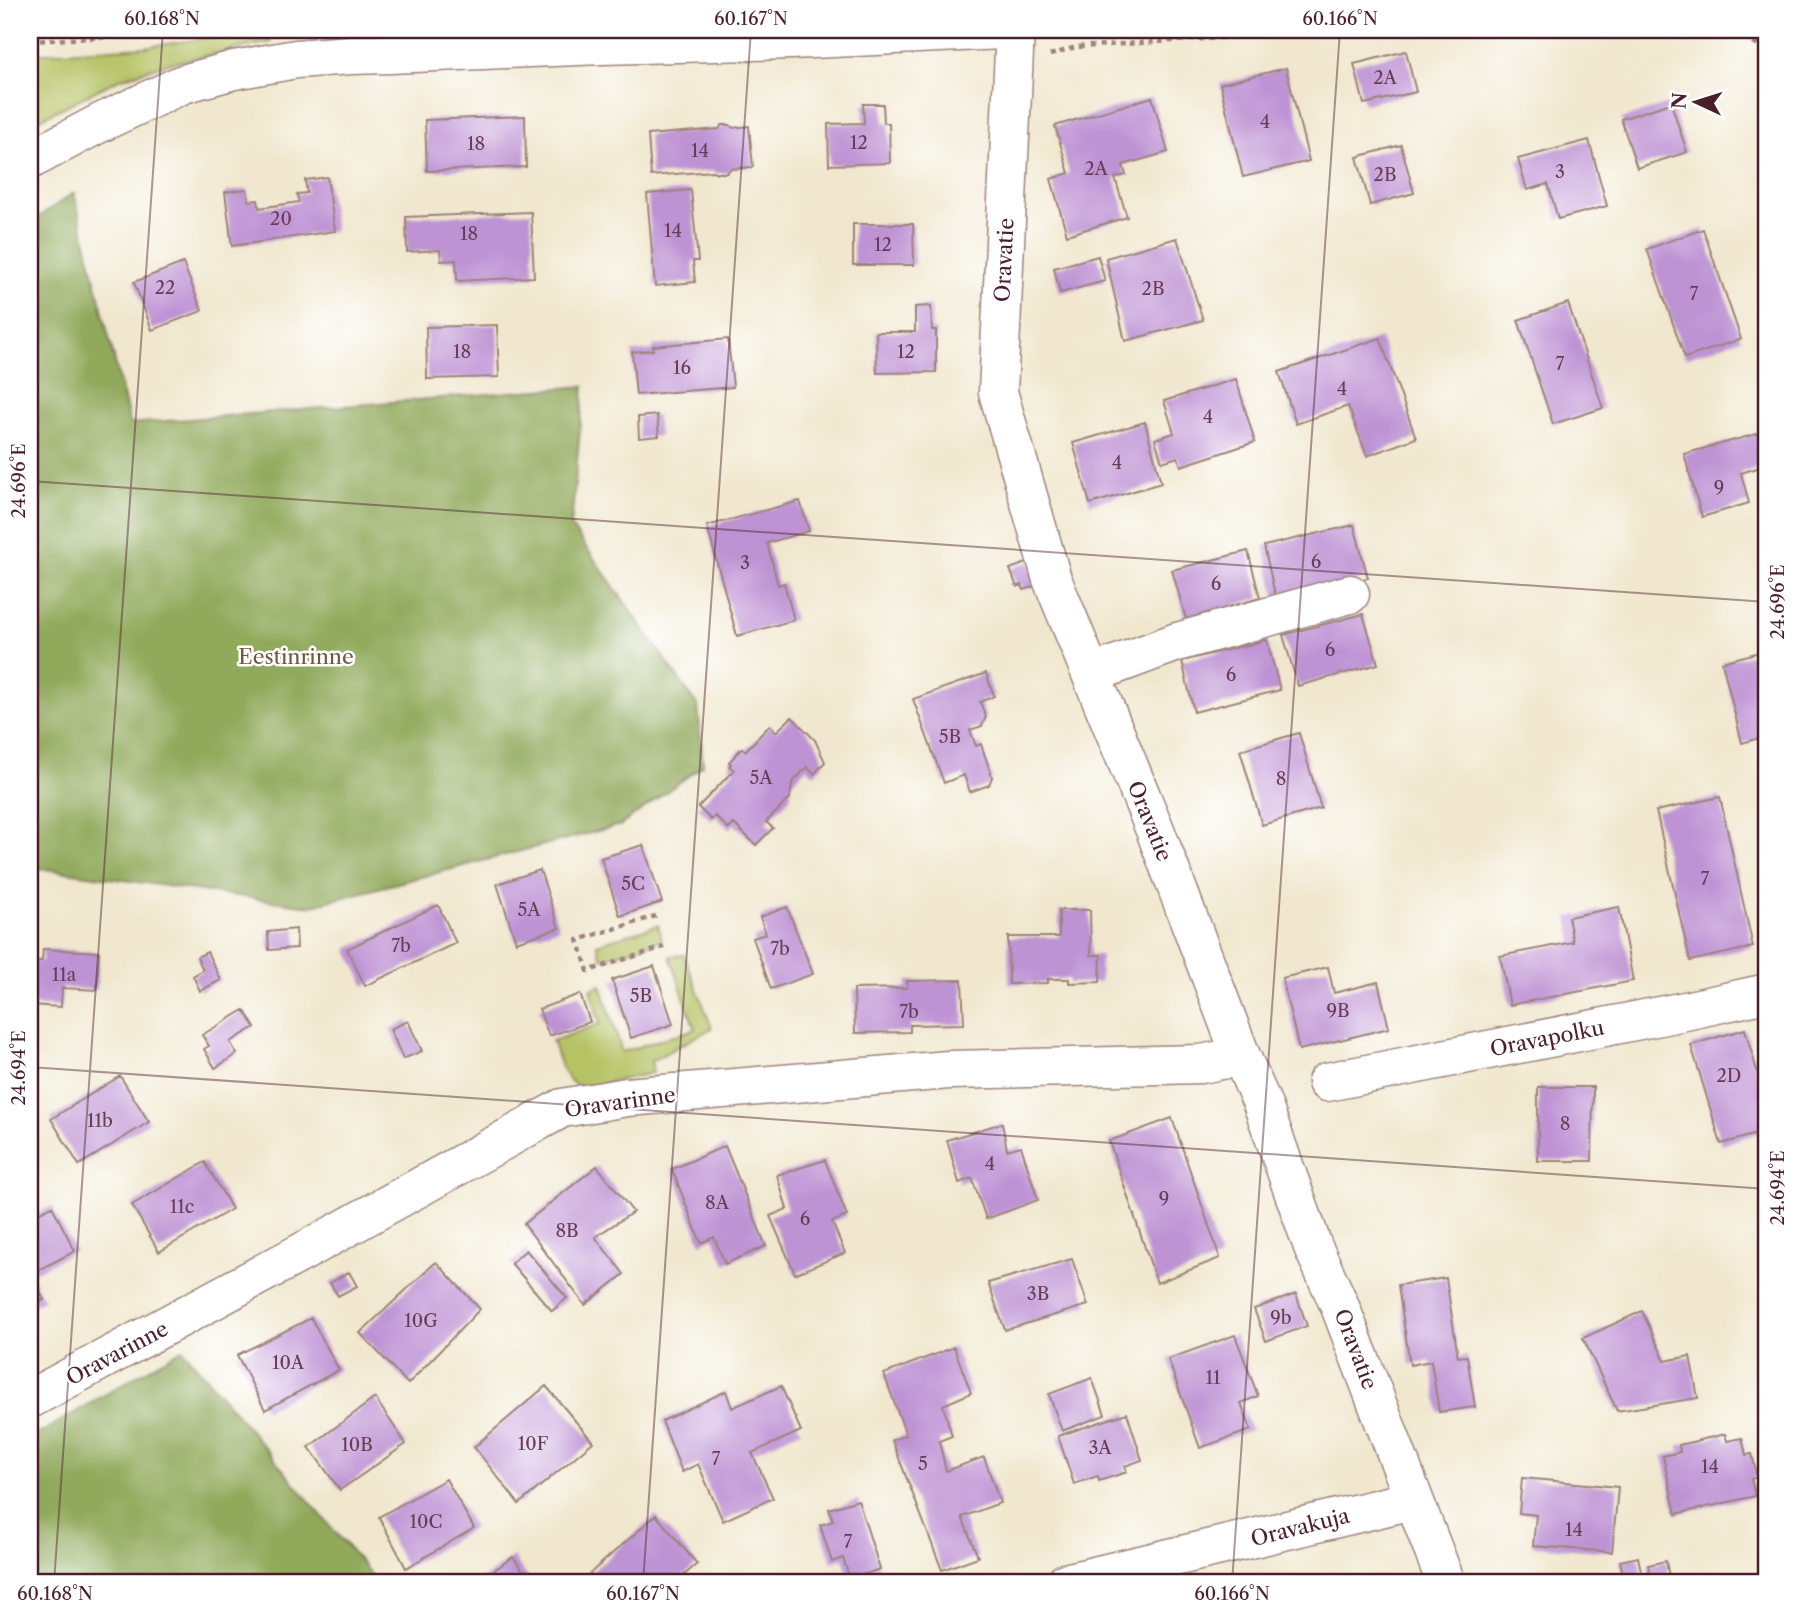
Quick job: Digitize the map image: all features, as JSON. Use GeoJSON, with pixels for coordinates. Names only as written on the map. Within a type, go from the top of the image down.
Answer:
{"type":"FeatureCollection","features":[{"type":"Feature","properties":{"kind":"street"},"geometry":{"type":"LineString","coordinates":[[30,160],[183,84],[234,70],[296,59],[1002,30]]}},
{"type":"Feature","properties":{"kind":"street","name":"Oravatie"},"geometry":{"type":"LineString","coordinates":[[1015,30],[998,392],[1052,579],[1160,843],[1241,1056],[1262,1103],[1313,1247],[1339,1304],[1446,1583]]}},
{"type":"Feature","properties":{"kind":"street"},"geometry":{"type":"LineString","coordinates":[[1091,674],[1177,642],[1350,594]]}},
{"type":"Feature","properties":{"kind":"street","name":"Oravapolku"},"geometry":{"type":"LineString","coordinates":[[1327,1082],[1767,993]]}},
{"type":"Feature","properties":{"kind":"street","name":"Oravarinne"},"geometry":{"type":"LineString","coordinates":[[30,1399],[308,1250],[562,1108],[627,1097],[949,1070],[1201,1064],[1241,1056]]}},
{"type":"Feature","properties":{"kind":"street","name":"Oravakuja"},"geometry":{"type":"LineString","coordinates":[[1065,1583],[1413,1500]]}},
{"type":"Feature","properties":{"kind":"path"},"geometry":{"type":"LineString","coordinates":[[30,40],[146,35],[193,30]]}},
{"type":"Feature","properties":{"kind":"path"},"geometry":{"type":"LineString","coordinates":[[1738,30],[1767,56]]}},
{"type":"Feature","properties":{"kind":"path"},"geometry":{"type":"LineString","coordinates":[[656,916],[578,940],[589,971],[664,947]]}},
{"type":"Feature","properties":{"kind":"green space"},"geometry":{"type":"Polygon","coordinates":[[[265,30],[271,42],[166,64],[119,79],[30,124],[30,54],[144,47],[265,30]]]}},
{"type":"Feature","properties":{"kind":"green space"},"geometry":{"type":"Polygon","coordinates":[[[337,30],[642,30],[312,38],[337,30]]]}},
{"type":"Feature","properties":{"kind":"green space","name":"Eestinrinne"},"geometry":{"type":"Polygon","coordinates":[[[74,193],[130,424],[584,386],[571,526],[698,706],[703,765],[621,825],[309,906],[30,867],[30,223],[74,193]]]}},
{"type":"Feature","properties":{"kind":"green space"},"geometry":{"type":"Polygon","coordinates":[[[658,925],[662,940],[602,959],[597,944],[658,925]]]}},
{"type":"Feature","properties":{"kind":"green space"},"geometry":{"type":"Polygon","coordinates":[[[684,955],[712,1028],[651,1061],[653,1073],[583,1088],[570,1081],[562,1069],[552,1041],[600,1024],[590,989],[601,985],[622,1052],[695,1029],[670,956],[684,955]]]}},
{"type":"Feature","properties":{"kind":"green space"},"geometry":{"type":"Polygon","coordinates":[[[182,1349],[378,1583],[30,1583],[30,1439],[182,1349]]]}},
{"type":"Feature","properties":{"kind":"building"},"geometry":{"type":"Polygon","coordinates":[[[1406,51],[1416,92],[1364,104],[1354,64],[1406,51]]]}},
{"type":"Feature","properties":{"kind":"building"},"geometry":{"type":"Polygon","coordinates":[[[1286,68],[1309,161],[1243,177],[1220,84],[1286,68]]]}},
{"type":"Feature","properties":{"kind":"building"},"geometry":{"type":"Polygon","coordinates":[[[1152,97],[1168,152],[1123,165],[1126,175],[1115,178],[1127,217],[1067,235],[1051,179],[1069,173],[1055,126],[1152,97]]]}},
{"type":"Feature","properties":{"kind":"building"},"geometry":{"type":"Polygon","coordinates":[[[1671,103],[1687,152],[1637,168],[1621,119],[1671,103]]]}},
{"type":"Feature","properties":{"kind":"building"},"geometry":{"type":"Polygon","coordinates":[[[863,104],[883,104],[884,123],[889,123],[890,163],[829,165],[828,124],[864,123],[863,104]]]}},
{"type":"Feature","properties":{"kind":"building"},"geometry":{"type":"Polygon","coordinates":[[[525,116],[526,167],[427,171],[425,120],[525,116]]]}},
{"type":"Feature","properties":{"kind":"building"},"geometry":{"type":"Polygon","coordinates":[[[722,125],[730,125],[733,128],[749,126],[753,167],[730,169],[727,173],[713,171],[651,176],[648,135],[719,129],[722,125]]]}},
{"type":"Feature","properties":{"kind":"building"},"geometry":{"type":"Polygon","coordinates":[[[1589,140],[1607,206],[1558,219],[1548,184],[1527,190],[1518,159],[1589,140]]]}},
{"type":"Feature","properties":{"kind":"building"},"geometry":{"type":"Polygon","coordinates":[[[1401,145],[1414,193],[1370,205],[1357,157],[1401,145]]]}},
{"type":"Feature","properties":{"kind":"building"},"geometry":{"type":"Polygon","coordinates":[[[327,177],[335,231],[232,246],[225,192],[247,189],[249,201],[258,200],[259,208],[299,202],[297,194],[307,193],[305,180],[327,177]]]}},
{"type":"Feature","properties":{"kind":"building"},"geometry":{"type":"Polygon","coordinates":[[[691,190],[698,261],[693,261],[695,282],[655,286],[647,194],[691,190]]]}},
{"type":"Feature","properties":{"kind":"building"},"geometry":{"type":"Polygon","coordinates":[[[531,212],[534,277],[457,281],[456,260],[441,261],[440,250],[407,252],[406,217],[531,212]]]}},
{"type":"Feature","properties":{"kind":"building"},"geometry":{"type":"Polygon","coordinates":[[[853,224],[913,224],[914,265],[853,265],[853,224]]]}},
{"type":"Feature","properties":{"kind":"building"},"geometry":{"type":"Polygon","coordinates":[[[1703,229],[1741,339],[1685,358],[1647,249],[1703,229]]]}},
{"type":"Feature","properties":{"kind":"building"},"geometry":{"type":"Polygon","coordinates":[[[1177,238],[1203,320],[1125,341],[1106,258],[1177,238]]]}},
{"type":"Feature","properties":{"kind":"building"},"geometry":{"type":"Polygon","coordinates":[[[1098,256],[1105,281],[1060,293],[1054,268],[1098,256]]]}},
{"type":"Feature","properties":{"kind":"building"},"geometry":{"type":"Polygon","coordinates":[[[183,263],[202,311],[152,330],[134,282],[183,263]]]}},
{"type":"Feature","properties":{"kind":"building"},"geometry":{"type":"Polygon","coordinates":[[[1568,303],[1603,408],[1553,424],[1518,320],[1568,303]]]}},
{"type":"Feature","properties":{"kind":"building"},"geometry":{"type":"Polygon","coordinates":[[[931,306],[932,330],[936,330],[936,372],[877,373],[876,332],[915,332],[915,307],[931,306]]]}},
{"type":"Feature","properties":{"kind":"building"},"geometry":{"type":"Polygon","coordinates":[[[497,325],[499,377],[427,379],[426,327],[497,325]]]}},
{"type":"Feature","properties":{"kind":"building"},"geometry":{"type":"Polygon","coordinates":[[[1380,338],[1416,438],[1367,456],[1348,406],[1296,424],[1279,372],[1380,338]]]}},
{"type":"Feature","properties":{"kind":"building"},"geometry":{"type":"Polygon","coordinates":[[[728,339],[733,387],[636,395],[632,352],[653,350],[653,346],[728,339]]]}},
{"type":"Feature","properties":{"kind":"building"},"geometry":{"type":"Polygon","coordinates":[[[1236,379],[1255,442],[1181,466],[1178,457],[1162,462],[1155,439],[1174,433],[1164,401],[1236,379]]]}},
{"type":"Feature","properties":{"kind":"building"},"geometry":{"type":"Polygon","coordinates":[[[657,415],[659,436],[639,438],[638,417],[657,415]]]}},
{"type":"Feature","properties":{"kind":"building"},"geometry":{"type":"Polygon","coordinates":[[[1145,422],[1161,483],[1090,504],[1073,443],[1145,422]]]}},
{"type":"Feature","properties":{"kind":"building"},"geometry":{"type":"Polygon","coordinates":[[[1767,431],[1767,465],[1741,473],[1749,503],[1702,517],[1684,454],[1767,431]]]}},
{"type":"Feature","properties":{"kind":"building"},"geometry":{"type":"Polygon","coordinates":[[[800,501],[809,531],[767,543],[778,585],[784,583],[794,620],[737,636],[707,526],[800,501]]]}},
{"type":"Feature","properties":{"kind":"building"},"geometry":{"type":"Polygon","coordinates":[[[1354,525],[1368,578],[1276,599],[1264,546],[1354,525]]]}},
{"type":"Feature","properties":{"kind":"building"},"geometry":{"type":"Polygon","coordinates":[[[1248,551],[1260,598],[1186,619],[1172,570],[1248,551]]]}},
{"type":"Feature","properties":{"kind":"building"},"geometry":{"type":"Polygon","coordinates":[[[1029,562],[1038,585],[1024,590],[1022,585],[1017,587],[1010,569],[1029,562]]]}},
{"type":"Feature","properties":{"kind":"building"},"geometry":{"type":"Polygon","coordinates":[[[1363,614],[1378,664],[1298,686],[1283,635],[1363,614]]]}},
{"type":"Feature","properties":{"kind":"building"},"geometry":{"type":"Polygon","coordinates":[[[1267,640],[1280,690],[1194,712],[1182,661],[1267,640]]]}},
{"type":"Feature","properties":{"kind":"building"},"geometry":{"type":"Polygon","coordinates":[[[1767,650],[1767,736],[1742,743],[1722,662],[1767,650]]]}},
{"type":"Feature","properties":{"kind":"building"},"geometry":{"type":"Polygon","coordinates":[[[986,673],[994,696],[980,702],[986,717],[982,726],[970,730],[976,746],[981,744],[992,777],[989,785],[970,792],[964,775],[944,783],[913,699],[986,673]]]}},
{"type":"Feature","properties":{"kind":"building"},"geometry":{"type":"Polygon","coordinates":[[[792,717],[815,740],[825,762],[814,774],[807,767],[792,783],[790,798],[766,822],[773,828],[756,845],[734,824],[729,829],[715,816],[711,820],[698,807],[734,770],[729,766],[729,762],[742,748],[745,751],[770,725],[776,732],[792,717]]]}},
{"type":"Feature","properties":{"kind":"building"},"geometry":{"type":"Polygon","coordinates":[[[1299,733],[1321,808],[1262,825],[1240,750],[1299,733]]]}},
{"type":"Feature","properties":{"kind":"building"},"geometry":{"type":"Polygon","coordinates":[[[1720,797],[1753,947],[1690,961],[1656,811],[1720,797]]]}},
{"type":"Feature","properties":{"kind":"building"},"geometry":{"type":"Polygon","coordinates":[[[643,845],[662,902],[620,916],[601,858],[643,845]]]}},
{"type":"Feature","properties":{"kind":"building"},"geometry":{"type":"Polygon","coordinates":[[[540,870],[559,928],[516,942],[497,884],[540,870]]]}},
{"type":"Feature","properties":{"kind":"building"},"geometry":{"type":"Polygon","coordinates":[[[438,905],[456,943],[365,986],[347,949],[438,905]]]}},
{"type":"Feature","properties":{"kind":"building"},"geometry":{"type":"Polygon","coordinates":[[[787,907],[813,974],[771,989],[753,938],[766,934],[760,917],[787,907]]]}},
{"type":"Feature","properties":{"kind":"building"},"geometry":{"type":"Polygon","coordinates":[[[1619,907],[1633,981],[1510,1005],[1500,956],[1573,942],[1568,917],[1619,907]]]}},
{"type":"Feature","properties":{"kind":"building"},"geometry":{"type":"Polygon","coordinates":[[[1059,910],[1090,910],[1091,955],[1101,955],[1100,982],[1069,983],[1069,979],[1048,979],[1048,983],[1009,984],[1008,937],[1059,937],[1059,910]]]}},
{"type":"Feature","properties":{"kind":"building"},"geometry":{"type":"Polygon","coordinates":[[[296,929],[297,948],[269,950],[268,932],[296,929]]]}},
{"type":"Feature","properties":{"kind":"building"},"geometry":{"type":"Polygon","coordinates":[[[43,949],[99,952],[97,990],[62,988],[61,1007],[30,1005],[30,961],[42,961],[43,949]]]}},
{"type":"Feature","properties":{"kind":"building"},"geometry":{"type":"Polygon","coordinates":[[[207,952],[221,980],[200,991],[193,976],[203,970],[197,957],[207,952]]]}},
{"type":"Feature","properties":{"kind":"building"},"geometry":{"type":"Polygon","coordinates":[[[654,966],[673,1024],[631,1038],[612,980],[654,966]]]}},
{"type":"Feature","properties":{"kind":"building"},"geometry":{"type":"Polygon","coordinates":[[[1328,967],[1334,993],[1378,982],[1389,1028],[1299,1050],[1282,978],[1328,967]]]}},
{"type":"Feature","properties":{"kind":"building"},"geometry":{"type":"Polygon","coordinates":[[[962,980],[964,1024],[910,1025],[910,1032],[855,1033],[854,989],[907,988],[907,981],[962,980]]]}},
{"type":"Feature","properties":{"kind":"building"},"geometry":{"type":"Polygon","coordinates":[[[580,994],[590,1022],[549,1036],[539,1009],[580,994]]]}},
{"type":"Feature","properties":{"kind":"building"},"geometry":{"type":"Polygon","coordinates":[[[244,1010],[255,1027],[230,1042],[237,1054],[215,1068],[204,1049],[209,1046],[202,1035],[244,1010]]]}},
{"type":"Feature","properties":{"kind":"building"},"geometry":{"type":"Polygon","coordinates":[[[408,1021],[422,1051],[403,1059],[390,1029],[408,1021]]]}},
{"type":"Feature","properties":{"kind":"building"},"geometry":{"type":"Polygon","coordinates":[[[1745,1029],[1767,1106],[1767,1131],[1721,1144],[1691,1045],[1745,1029]]]}},
{"type":"Feature","properties":{"kind":"building"},"geometry":{"type":"Polygon","coordinates":[[[120,1076],[149,1122],[79,1165],[51,1119],[120,1076]]]}},
{"type":"Feature","properties":{"kind":"building"},"geometry":{"type":"Polygon","coordinates":[[[1538,1087],[1593,1087],[1592,1161],[1538,1161],[1538,1087]]]}},
{"type":"Feature","properties":{"kind":"building"},"geometry":{"type":"Polygon","coordinates":[[[1172,1118],[1220,1258],[1157,1283],[1109,1141],[1172,1118]]]}},
{"type":"Feature","properties":{"kind":"building"},"geometry":{"type":"Polygon","coordinates":[[[1002,1123],[1007,1150],[1021,1146],[1038,1200],[986,1219],[972,1178],[959,1183],[947,1140],[1002,1123]]]}},
{"type":"Feature","properties":{"kind":"building"},"geometry":{"type":"Polygon","coordinates":[[[725,1146],[766,1246],[725,1264],[714,1237],[701,1243],[672,1169],[725,1146]]]}},
{"type":"Feature","properties":{"kind":"building"},"geometry":{"type":"Polygon","coordinates":[[[825,1160],[847,1216],[832,1222],[845,1253],[795,1274],[770,1216],[787,1209],[777,1175],[825,1160]]]}},
{"type":"Feature","properties":{"kind":"building"},"geometry":{"type":"Polygon","coordinates":[[[205,1162],[232,1209],[159,1252],[132,1205],[205,1162]]]}},
{"type":"Feature","properties":{"kind":"building"},"geometry":{"type":"Polygon","coordinates":[[[597,1166],[633,1212],[595,1237],[624,1274],[585,1305],[524,1224],[597,1166]]]}},
{"type":"Feature","properties":{"kind":"building"},"geometry":{"type":"Polygon","coordinates":[[[52,1206],[75,1251],[31,1274],[44,1300],[30,1307],[30,1217],[52,1206]]]}},
{"type":"Feature","properties":{"kind":"building"},"geometry":{"type":"Polygon","coordinates":[[[526,1250],[567,1298],[552,1311],[511,1263],[526,1250]]]}},
{"type":"Feature","properties":{"kind":"building"},"geometry":{"type":"Polygon","coordinates":[[[1072,1259],[1088,1305],[1005,1330],[988,1283],[1072,1259]]]}},
{"type":"Feature","properties":{"kind":"building"},"geometry":{"type":"Polygon","coordinates":[[[436,1262],[480,1309],[408,1384],[360,1333],[436,1262]]]}},
{"type":"Feature","properties":{"kind":"building"},"geometry":{"type":"Polygon","coordinates":[[[349,1272],[357,1286],[338,1296],[330,1283],[349,1272]]]}},
{"type":"Feature","properties":{"kind":"building"},"geometry":{"type":"Polygon","coordinates":[[[1446,1278],[1458,1357],[1467,1356],[1475,1407],[1439,1412],[1431,1361],[1410,1365],[1398,1285],[1446,1278]]]}},
{"type":"Feature","properties":{"kind":"building"},"geometry":{"type":"Polygon","coordinates":[[[1296,1294],[1307,1326],[1266,1341],[1254,1309],[1296,1294]]]}},
{"type":"Feature","properties":{"kind":"building"},"geometry":{"type":"Polygon","coordinates":[[[1642,1311],[1665,1361],[1690,1356],[1698,1398],[1617,1411],[1583,1338],[1642,1311]]]}},
{"type":"Feature","properties":{"kind":"building"},"geometry":{"type":"Polygon","coordinates":[[[311,1318],[339,1370],[265,1410],[237,1355],[311,1318]]]}},
{"type":"Feature","properties":{"kind":"building"},"geometry":{"type":"Polygon","coordinates":[[[1235,1335],[1258,1396],[1241,1403],[1251,1430],[1200,1448],[1168,1359],[1235,1335]]]}},
{"type":"Feature","properties":{"kind":"building"},"geometry":{"type":"Polygon","coordinates":[[[954,1347],[971,1393],[943,1405],[952,1436],[939,1441],[946,1471],[984,1457],[1000,1503],[962,1517],[978,1557],[942,1570],[892,1440],[906,1435],[884,1374],[954,1347]]]}},
{"type":"Feature","properties":{"kind":"building"},"geometry":{"type":"Polygon","coordinates":[[[1092,1378],[1105,1415],[1062,1431],[1049,1394],[1092,1378]]]}},
{"type":"Feature","properties":{"kind":"building"},"geometry":{"type":"Polygon","coordinates":[[[546,1386],[593,1442],[519,1504],[474,1447],[546,1386]]]}},
{"type":"Feature","properties":{"kind":"building"},"geometry":{"type":"Polygon","coordinates":[[[781,1386],[801,1431],[752,1453],[773,1498],[723,1521],[698,1464],[682,1472],[662,1421],[726,1391],[732,1408],[781,1386]]]}},
{"type":"Feature","properties":{"kind":"building"},"geometry":{"type":"Polygon","coordinates":[[[375,1398],[406,1444],[340,1490],[309,1447],[375,1398]]]}},
{"type":"Feature","properties":{"kind":"building"},"geometry":{"type":"Polygon","coordinates":[[[1127,1413],[1142,1460],[1125,1466],[1127,1472],[1099,1481],[1098,1476],[1074,1484],[1058,1436],[1127,1413]]]}},
{"type":"Feature","properties":{"kind":"building"},"geometry":{"type":"Polygon","coordinates":[[[1725,1434],[1727,1441],[1742,1438],[1746,1455],[1752,1454],[1757,1477],[1751,1479],[1755,1496],[1676,1514],[1663,1456],[1680,1452],[1679,1445],[1725,1434]]]}},
{"type":"Feature","properties":{"kind":"building"},"geometry":{"type":"Polygon","coordinates":[[[1522,1478],[1618,1487],[1612,1552],[1533,1546],[1536,1515],[1519,1513],[1522,1478]]]}},
{"type":"Feature","properties":{"kind":"building"},"geometry":{"type":"Polygon","coordinates":[[[446,1479],[474,1528],[406,1568],[379,1517],[446,1479]]]}},
{"type":"Feature","properties":{"kind":"building"},"geometry":{"type":"Polygon","coordinates":[[[858,1500],[880,1569],[850,1579],[843,1558],[832,1562],[820,1525],[833,1521],[829,1509],[858,1500]]]}},
{"type":"Feature","properties":{"kind":"building"},"geometry":{"type":"Polygon","coordinates":[[[656,1515],[697,1564],[675,1583],[592,1583],[587,1576],[656,1515]]]}},
{"type":"Feature","properties":{"kind":"building"},"geometry":{"type":"Polygon","coordinates":[[[513,1557],[532,1583],[476,1583],[513,1557]]]}},
{"type":"Feature","properties":{"kind":"building"},"geometry":{"type":"Polygon","coordinates":[[[1638,1557],[1643,1580],[1625,1583],[1620,1561],[1638,1557]]]}},
{"type":"Feature","properties":{"kind":"building"},"geometry":{"type":"Polygon","coordinates":[[[1666,1561],[1670,1582],[1651,1583],[1648,1565],[1666,1561]]]}},
{"type":"Feature","properties":{"kind":"building"},"geometry":{"type":"Polygon","coordinates":[[[1257,1577],[1258,1583],[1237,1583],[1237,1582],[1257,1577]]]}}]}
